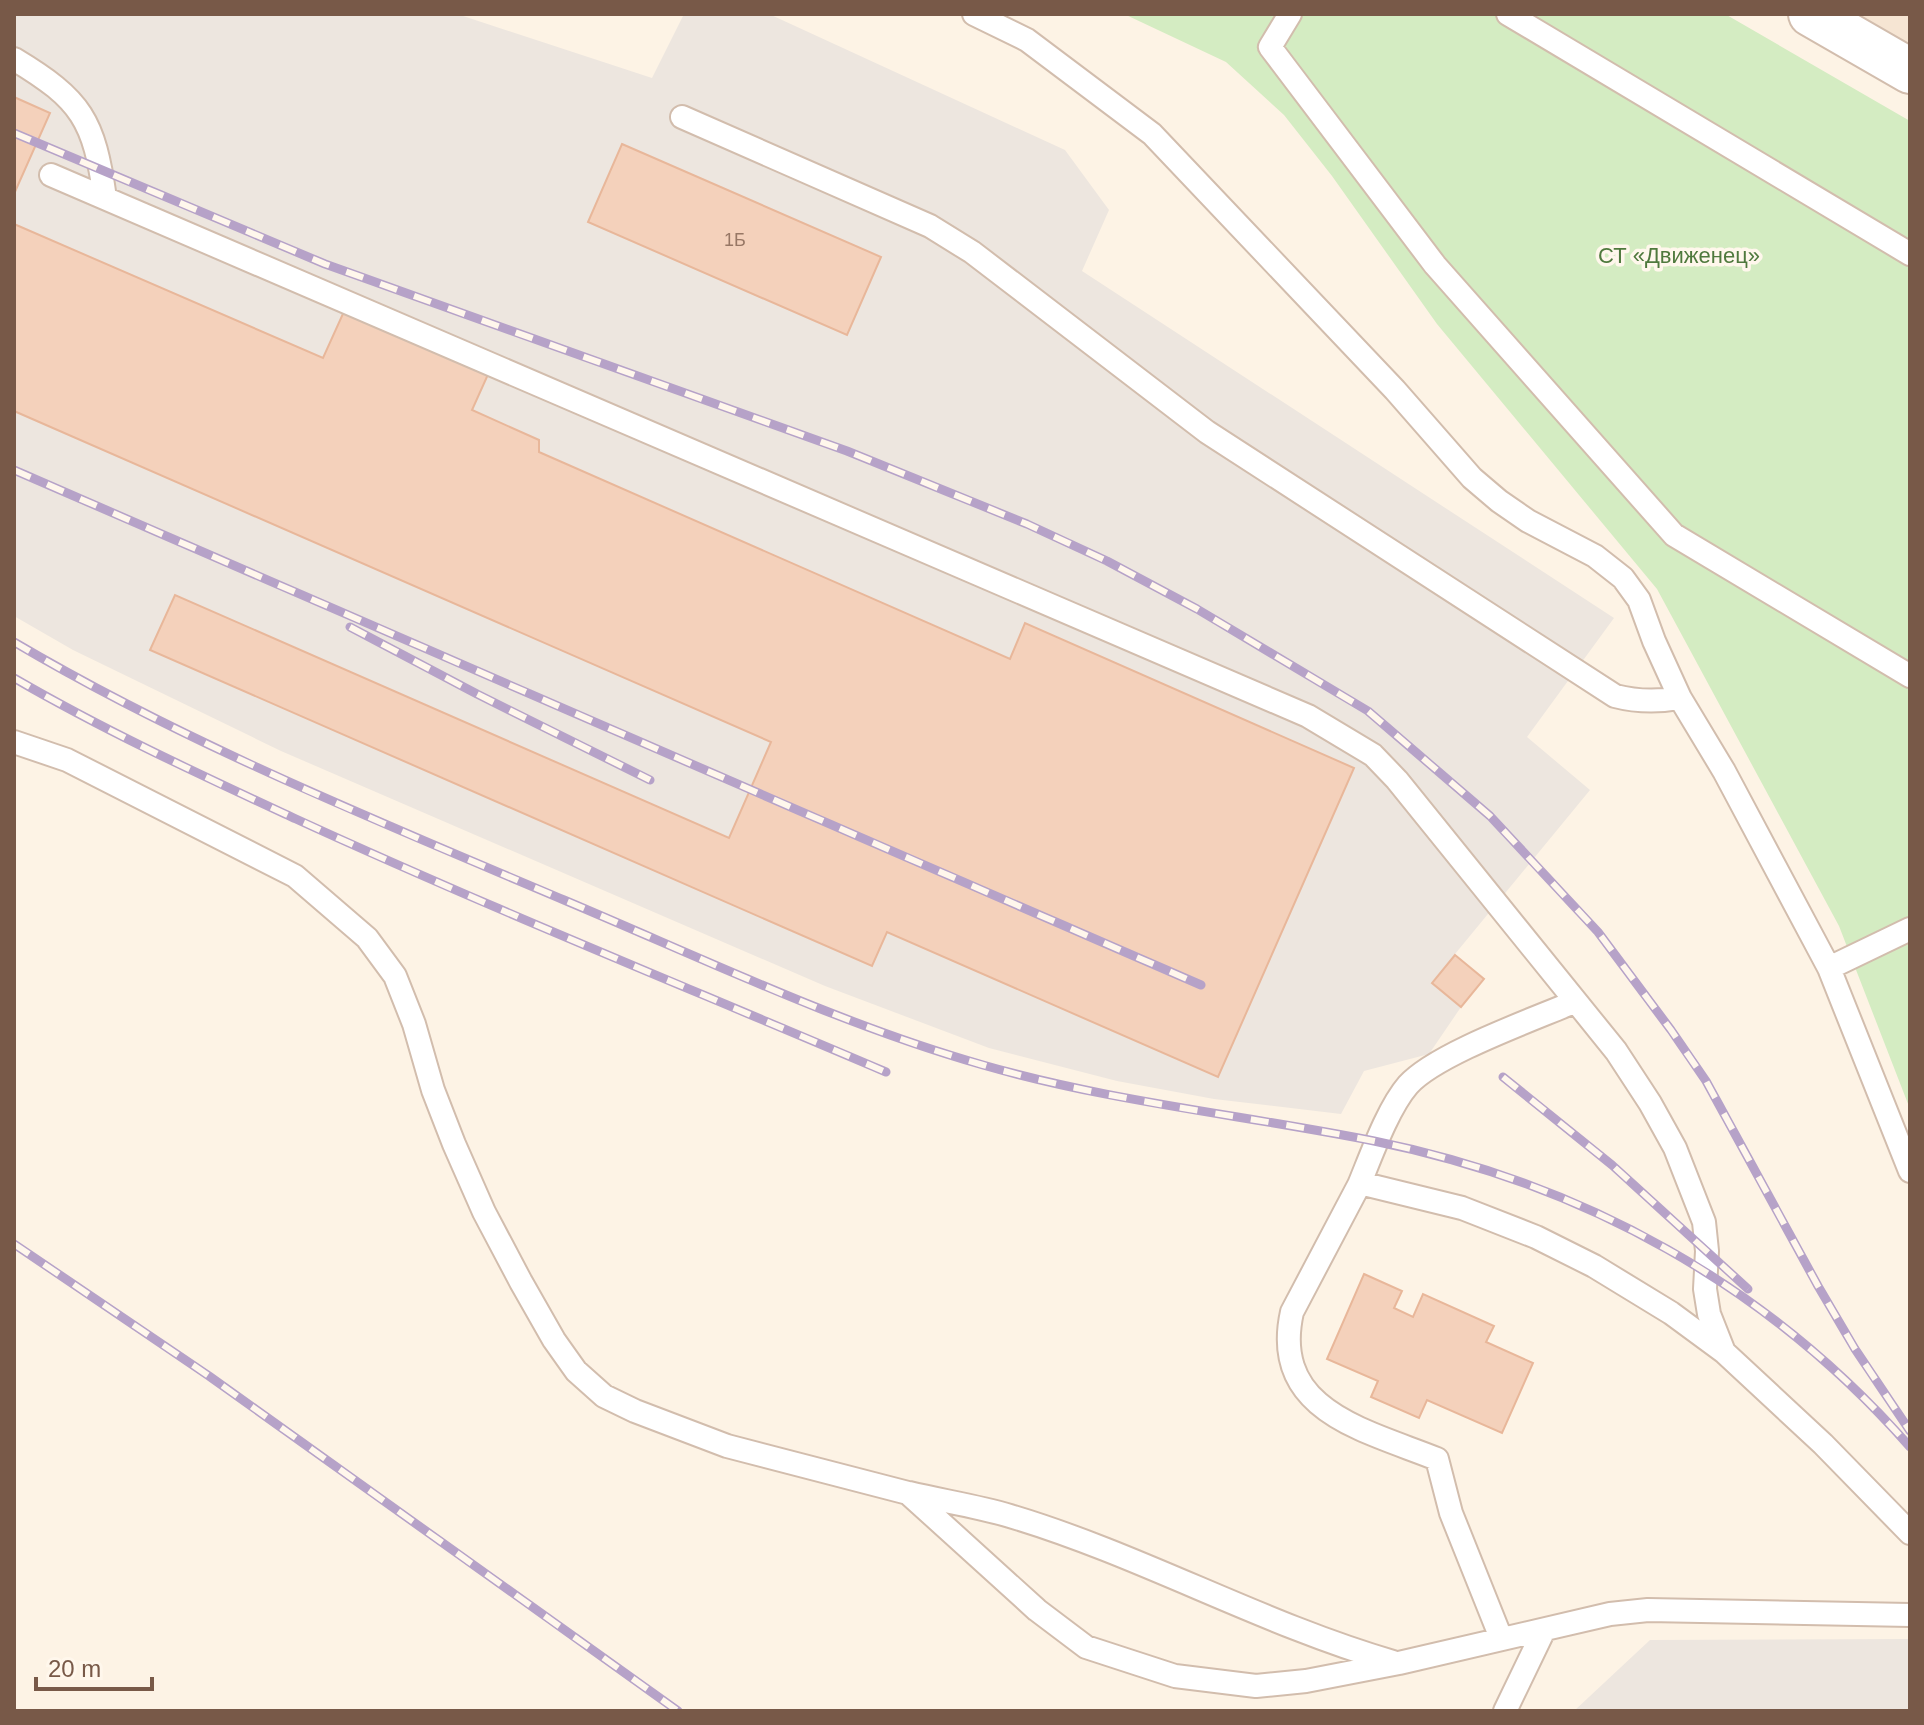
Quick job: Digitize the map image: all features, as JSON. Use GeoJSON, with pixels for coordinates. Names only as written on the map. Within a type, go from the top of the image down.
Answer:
{"type":"FeatureCollection","features":[{"type":"Feature","properties":{"kind":"street"},"geometry":{"type":"LineString","coordinates":[[1811,14],[1910,71]]}},
{"type":"Feature","properties":{"kind":"lane"},"geometry":{"type":"LineString","coordinates":[[974,14],[1027,40],[1152,134],[1395,390],[1472,478],[1528,521],[1595,556],[1623,578],[1639,600],[1680,698],[1724,771],[1829,968],[1910,1171]]}},
{"type":"Feature","properties":{"kind":"lane"},"geometry":{"type":"LineString","coordinates":[[1290,14],[1270,47],[1435,265],[1674,535],[1910,676]]}},
{"type":"Feature","properties":{"kind":"lane"},"geometry":{"type":"LineString","coordinates":[[1508,14],[1910,254]]}},
{"type":"Feature","properties":{"kind":"lane"},"geometry":{"type":"LineString","coordinates":[[14,59],[45,78],[77,106],[93,135],[105,198]]}},
{"type":"Feature","properties":{"kind":"lane"},"geometry":{"type":"LineString","coordinates":[[682,117],[930,226],[972,252],[1207,432],[1615,696],[1634,701],[1680,698]]}},
{"type":"Feature","properties":{"kind":"lane"},"geometry":{"type":"LineString","coordinates":[[51,175],[1308,716],[1373,755],[1397,780],[1616,1051],[1650,1103],[1675,1148],[1704,1222],[1707,1251],[1705,1289],[1709,1314],[1724,1352]]}},
{"type":"Feature","properties":{"kind":"lane"},"geometry":{"type":"LineString","coordinates":[[14,742],[67,760],[295,876],[367,938],[395,976],[414,1024],[433,1090],[484,1212],[513,1268],[569,1361],[604,1396],[727,1446],[1009,1516],[1110,1552],[1308,1634],[1399,1663]]}},
{"type":"Feature","properties":{"kind":"lane"},"geometry":{"type":"LineString","coordinates":[[1829,968],[1910,929]]}},
{"type":"Feature","properties":{"kind":"lane"},"geometry":{"type":"LineString","coordinates":[[1501,1638],[1451,1513],[1437,1459],[1353,1425],[1327,1411],[1299,1384],[1289,1358],[1287,1335],[1292,1312],[1407,1086],[1430,1067],[1574,1002]]}},
{"type":"Feature","properties":{"kind":"lane"},"geometry":{"type":"LineString","coordinates":[[1359,1185],[1462,1208],[1536,1237],[1594,1266],[1671,1313],[1724,1352],[1823,1444],[1910,1533]]}},
{"type":"Feature","properties":{"kind":"lane"},"geometry":{"type":"LineString","coordinates":[[908,1493],[1037,1610],[1086,1647],[1175,1676],[1256,1686],[1306,1681],[1399,1663],[1610,1614],[1648,1610],[1910,1615]]}},
{"type":"Feature","properties":{"kind":"lane"},"geometry":{"type":"LineString","coordinates":[[1505,1711],[1544,1630]]}},
{"type":"Feature","properties":{"kind":"shaded area"},"geometry":{"type":"Polygon","coordinates":[[[14,14],[457,14],[652,78],[684,14],[769,14],[1065,150],[1109,210],[1082,271],[1614,618],[1527,737],[1590,790],[1455,954],[1484,979],[1429,1054],[1364,1071],[1341,1114],[1214,1099],[1117,1081],[989,1048],[825,986],[281,751],[73,650],[14,616],[14,14]]]}},
{"type":"Feature","properties":{"kind":"shaded area"},"geometry":{"type":"Polygon","coordinates":[[[1846,14],[1910,14],[1910,51],[1846,14]]]}},
{"type":"Feature","properties":{"kind":"shaded area"},"geometry":{"type":"Polygon","coordinates":[[[1910,1639],[1910,1711],[1574,1711],[1650,1640],[1910,1639]]]}},
{"type":"Feature","properties":{"kind":"green space","name":"СТ «Движенец»"},"geometry":{"type":"Polygon","coordinates":[[[1124,14],[1725,14],[1910,121],[1910,1109],[1839,926],[1657,589],[1437,324],[1332,176],[1284,115],[1226,62],[1124,14]]]}},
{"type":"Feature","properties":{"kind":"building"},"geometry":{"type":"Polygon","coordinates":[[[14,97],[50,113],[14,194],[14,97]]]}},
{"type":"Feature","properties":{"kind":"building"},"geometry":{"type":"Polygon","coordinates":[[[622,144],[881,257],[847,335],[588,222],[622,144]]]}},
{"type":"Feature","properties":{"kind":"building"},"geometry":{"type":"Polygon","coordinates":[[[14,224],[323,358],[346,307],[490,370],[472,410],[539,440],[539,452],[1010,659],[1025,623],[1354,768],[1218,1077],[887,932],[872,966],[150,650],[175,595],[729,838],[771,742],[14,411],[14,224]]]}},
{"type":"Feature","properties":{"kind":"building"},"geometry":{"type":"Polygon","coordinates":[[[1455,955],[1484,979],[1461,1007],[1432,983],[1455,955]]]}},
{"type":"Feature","properties":{"kind":"building"},"geometry":{"type":"Polygon","coordinates":[[[1364,1274],[1402,1291],[1394,1308],[1413,1317],[1423,1294],[1494,1326],[1486,1342],[1533,1363],[1502,1433],[1427,1400],[1419,1418],[1371,1397],[1378,1381],[1327,1359],[1364,1274]]]}},
{"type":"Feature","properties":{"kind":"railway"},"geometry":{"type":"LineString","coordinates":[[14,133],[325,264],[847,451],[1027,524],[1107,561],[1197,609],[1368,711],[1490,816],[1598,932],[1706,1081],[1818,1286],[1855,1349],[1910,1431]]}},
{"type":"Feature","properties":{"kind":"railway"},"geometry":{"type":"LineString","coordinates":[[14,470],[1201,985]]}},
{"type":"Feature","properties":{"kind":"railway"},"geometry":{"type":"LineString","coordinates":[[350,627],[650,780]]}},
{"type":"Feature","properties":{"kind":"railway"},"geometry":{"type":"LineString","coordinates":[[14,642],[148,715],[285,780],[719,967],[876,1030],[929,1049],[1031,1078],[1374,1141],[1451,1160],[1526,1184],[1598,1214],[1668,1249],[1734,1291],[1796,1337],[1855,1389],[1910,1447]]}},
{"type":"Feature","properties":{"kind":"railway"},"geometry":{"type":"LineString","coordinates":[[14,678],[154,752],[369,852],[886,1072]]}},
{"type":"Feature","properties":{"kind":"railway"},"geometry":{"type":"LineString","coordinates":[[1503,1077],[1612,1165],[1748,1289]]}},
{"type":"Feature","properties":{"kind":"railway"},"geometry":{"type":"LineString","coordinates":[[14,1244],[209,1376],[678,1711]]}}]}
